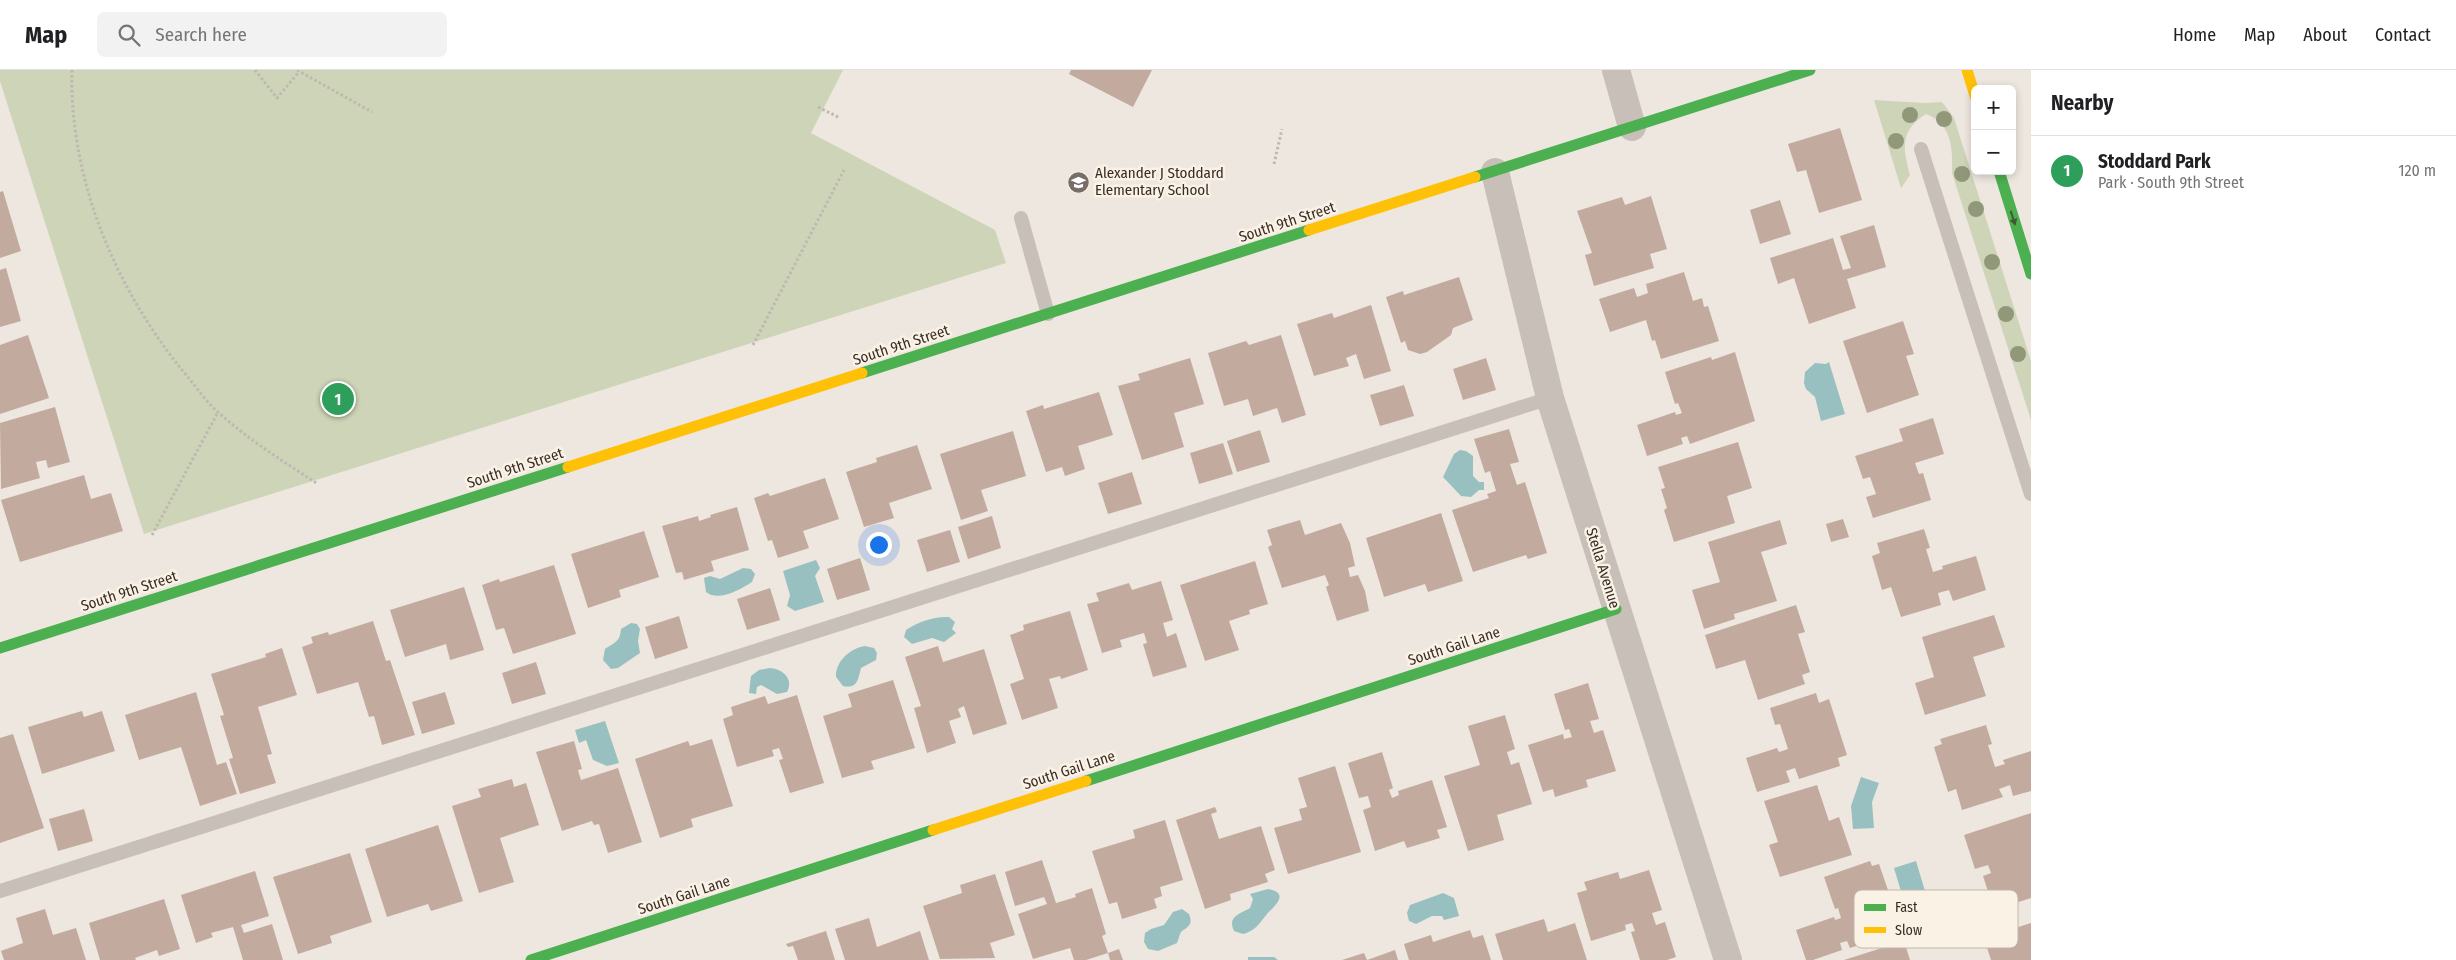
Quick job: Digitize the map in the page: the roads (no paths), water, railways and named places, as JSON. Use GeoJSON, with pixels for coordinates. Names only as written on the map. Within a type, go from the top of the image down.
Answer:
{"type":"FeatureCollection","features":[{"type":"Feature","properties":{"kind":"street"},"geometry":{"type":"LineString","coordinates":[[1616,70],[1632,127]]}},
{"type":"Feature","properties":{"kind":"street","name":"South 9th Street"},"geometry":{"type":"LineString","coordinates":[[0,648],[1810,70]]}},
{"type":"Feature","properties":{"kind":"street"},"geometry":{"type":"LineString","coordinates":[[1967,70],[1972,85]]}},
{"type":"Feature","properties":{"kind":"street","name":"Stella Avenue"},"geometry":{"type":"LineString","coordinates":[[1495,172],[1550,398],[1728,960]]}},
{"type":"Feature","properties":{"kind":"street"},"geometry":{"type":"LineString","coordinates":[[2000,175],[2031,274]]}},
{"type":"Feature","properties":{"kind":"street","name":"South Gail Lane"},"geometry":{"type":"LineString","coordinates":[[531,960],[1616,609]]}},
{"type":"Feature","properties":{"kind":"lane"},"geometry":{"type":"LineString","coordinates":[[1921,149],[2031,494]]}},
{"type":"Feature","properties":{"kind":"lane"},"geometry":{"type":"LineString","coordinates":[[1021,218],[1048,314]]}},
{"type":"Feature","properties":{"kind":"lane"},"geometry":{"type":"LineString","coordinates":[[0,891],[1550,398]]}},
{"type":"Feature","properties":{"kind":"water"},"geometry":{"type":"Polygon","coordinates":[[[1829,362],[1845,414],[1821,421],[1815,397],[1806,389],[1804,383],[1805,372],[1815,363],[1826,364],[1829,362]]]}},
{"type":"Feature","properties":{"kind":"water"},"geometry":{"type":"Polygon","coordinates":[[[1460,450],[1466,451],[1473,456],[1473,476],[1479,482],[1484,482],[1484,490],[1479,490],[1471,497],[1461,496],[1443,477],[1454,454],[1460,450]]]}},
{"type":"Feature","properties":{"kind":"water"},"geometry":{"type":"Polygon","coordinates":[[[816,560],[820,568],[815,576],[824,602],[795,611],[787,606],[790,595],[783,571],[816,560]]]}},
{"type":"Feature","properties":{"kind":"water"},"geometry":{"type":"Polygon","coordinates":[[[743,568],[751,569],[755,574],[752,582],[729,594],[717,596],[706,592],[704,578],[710,576],[720,579],[743,568]]]}},
{"type":"Feature","properties":{"kind":"water"},"geometry":{"type":"Polygon","coordinates":[[[949,617],[955,622],[952,629],[956,633],[944,642],[932,638],[912,644],[904,637],[906,630],[915,624],[926,620],[949,617]]]}},
{"type":"Feature","properties":{"kind":"water"},"geometry":{"type":"Polygon","coordinates":[[[631,623],[637,624],[640,629],[638,641],[640,653],[618,668],[611,669],[603,660],[605,649],[618,639],[621,629],[631,623]]]}},
{"type":"Feature","properties":{"kind":"water"},"geometry":{"type":"Polygon","coordinates":[[[865,646],[874,648],[877,653],[876,660],[861,668],[854,685],[843,686],[836,677],[838,666],[849,653],[865,646]]]}},
{"type":"Feature","properties":{"kind":"water"},"geometry":{"type":"Polygon","coordinates":[[[770,668],[779,670],[786,676],[789,683],[787,692],[777,694],[761,685],[757,687],[756,694],[749,693],[751,676],[759,670],[770,668]]]}},
{"type":"Feature","properties":{"kind":"water"},"geometry":{"type":"Polygon","coordinates":[[[605,721],[619,763],[607,766],[593,760],[586,740],[579,743],[575,730],[605,721]]]}},
{"type":"Feature","properties":{"kind":"water"},"geometry":{"type":"Polygon","coordinates":[[[1861,777],[1879,783],[1872,802],[1874,828],[1853,829],[1851,806],[1861,777]]]}},
{"type":"Feature","properties":{"kind":"water"},"geometry":{"type":"Polygon","coordinates":[[[1916,861],[1925,890],[1901,890],[1894,868],[1916,861]]]}},
{"type":"Feature","properties":{"kind":"water"},"geometry":{"type":"Polygon","coordinates":[[[1268,889],[1279,894],[1280,897],[1276,905],[1251,931],[1243,934],[1234,931],[1232,926],[1233,919],[1250,908],[1253,899],[1250,894],[1268,889]]]}},
{"type":"Feature","properties":{"kind":"water"},"geometry":{"type":"Polygon","coordinates":[[[1443,893],[1454,898],[1459,916],[1444,920],[1442,916],[1432,916],[1416,924],[1409,921],[1407,913],[1410,905],[1443,893]]]}},
{"type":"Feature","properties":{"kind":"water"},"geometry":{"type":"Polygon","coordinates":[[[1182,909],[1189,914],[1190,922],[1181,932],[1177,943],[1158,951],[1148,949],[1144,942],[1145,933],[1164,925],[1173,912],[1182,909]]]}},
{"type":"Feature","properties":{"kind":"water"},"geometry":{"type":"Polygon","coordinates":[[[1248,957],[1274,957],[1278,960],[1248,960],[1248,957]]]}},
{"type":"Feature","properties":{"kind":"place","name":"Alexander J Stoddard Elementary School"},"geometry":{"type":"Point","coordinates":[1079,182]}},
{"type":"Feature","properties":{"kind":"place","name":"Stoddard Park"},"geometry":{"type":"Point","coordinates":[338,399]}}]}
